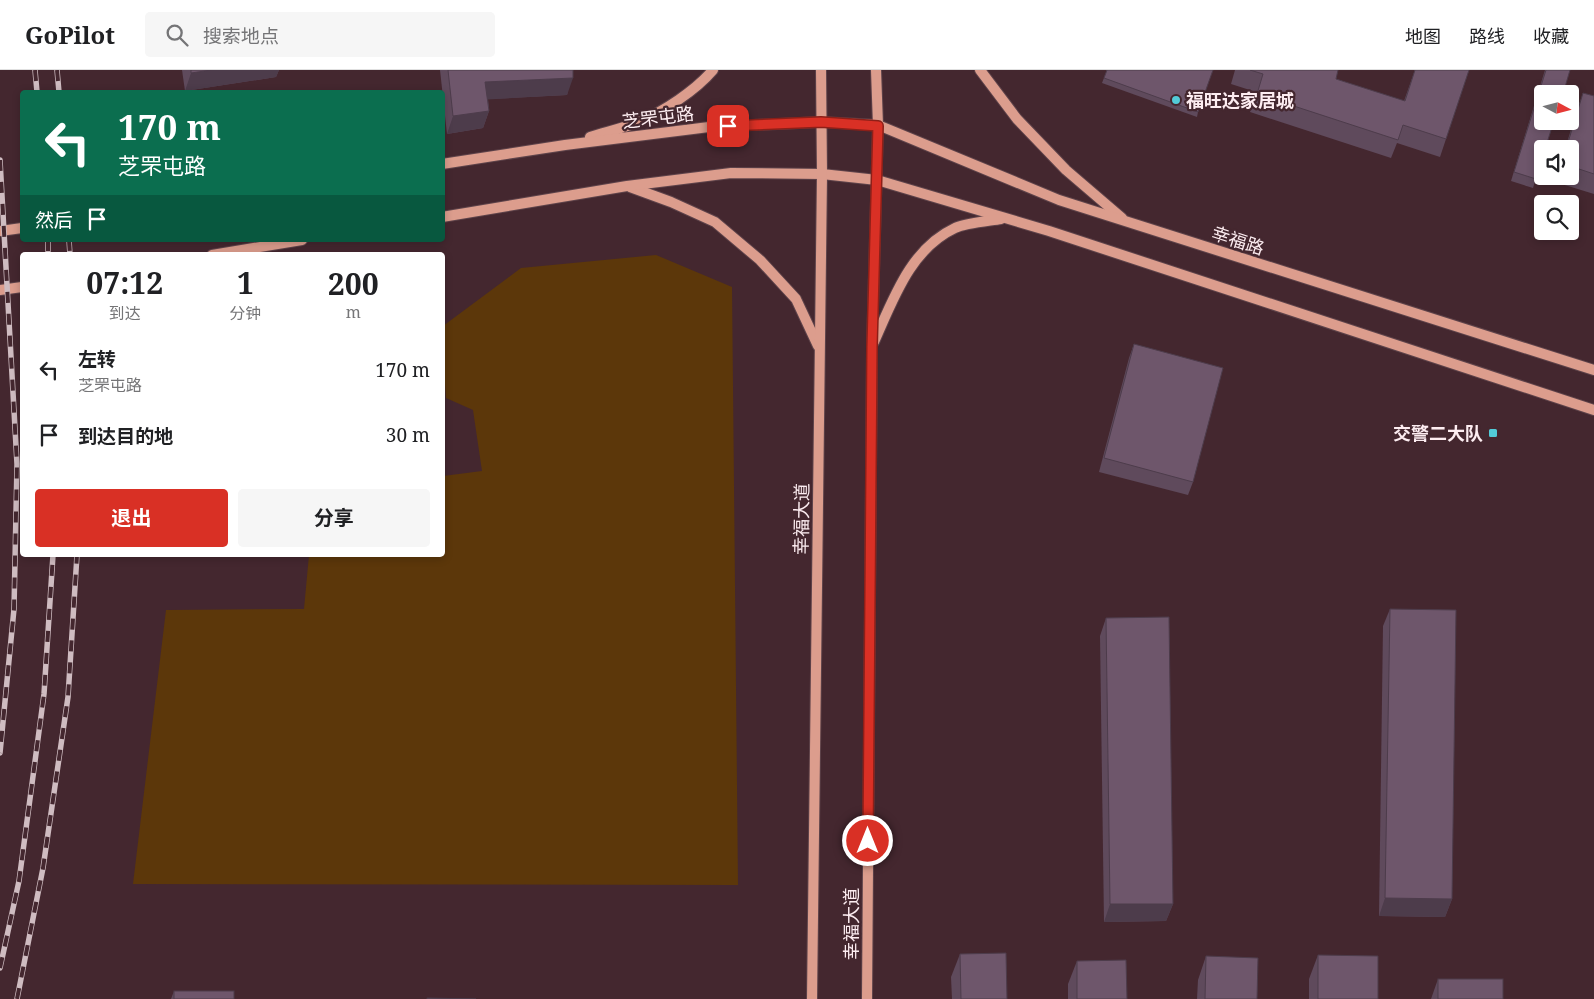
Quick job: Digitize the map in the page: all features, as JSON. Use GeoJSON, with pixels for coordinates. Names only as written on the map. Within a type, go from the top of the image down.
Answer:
{"type":"FeatureCollection","features":[{"type":"Feature","properties":{"kind":"main road"},"geometry":{"type":"LineString","coordinates":[[565,145],[639,122],[676,101],[706,78],[713,70]]}},
{"type":"Feature","properties":{"kind":"main road","name":"幸福大道"},"geometry":{"type":"LineString","coordinates":[[812,999],[822,174],[821,70]]}},
{"type":"Feature","properties":{"kind":"main road","name":"幸福大道"},"geometry":{"type":"LineString","coordinates":[[867,999],[872,347],[878,126],[876,70]]}},
{"type":"Feature","properties":{"kind":"main road"},"geometry":{"type":"LineString","coordinates":[[980,70],[1017,119],[1060,164],[1127,222]]}},
{"type":"Feature","properties":{"kind":"main road","name":"芝罘屯路"},"geometry":{"type":"LineString","coordinates":[[445,164],[565,145],[709,127],[821,122],[878,126]]}},
{"type":"Feature","properties":{"kind":"main road","name":"幸福路"},"geometry":{"type":"LineString","coordinates":[[878,126],[1059,200],[1594,370]]}},
{"type":"Feature","properties":{"kind":"main road"},"geometry":{"type":"LineString","coordinates":[[445,216],[627,186],[731,173],[822,174],[877,180],[1059,234],[1594,410]]}},
{"type":"Feature","properties":{"kind":"main road"},"geometry":{"type":"LineString","coordinates":[[627,186],[671,202],[715,222],[760,260],[796,299],[820,350]]}},
{"type":"Feature","properties":{"kind":"main road"},"geometry":{"type":"LineString","coordinates":[[872,347],[901,282],[925,248],[956,227],[1004,218]]}},
{"type":"Feature","properties":{"kind":"main road"},"geometry":{"type":"LineString","coordinates":[[0,231],[20,228]]}},
{"type":"Feature","properties":{"kind":"main road"},"geometry":{"type":"LineString","coordinates":[[230,252],[290,242]]}},
{"type":"Feature","properties":{"kind":"main road"},"geometry":{"type":"LineString","coordinates":[[0,290],[20,287]]}},
{"type":"Feature","properties":{"kind":"shaded area"},"geometry":{"type":"Polygon","coordinates":[[[656,255],[732,287],[738,885],[133,884],[166,610],[304,609],[309,557],[445,557],[445,476],[482,471],[473,410],[446,398],[445,325],[521,268],[656,255]]]}},
{"type":"Feature","properties":{"kind":"building"},"geometry":{"type":"Polygon","coordinates":[[[191,70],[211,70],[191,73],[191,70]]]}},
{"type":"Feature","properties":{"kind":"building"},"geometry":{"type":"Polygon","coordinates":[[[448,70],[573,70],[573,78],[485,82],[489,111],[453,116],[448,70]]]}},
{"type":"Feature","properties":{"kind":"building","name":"福旺达家居城"},"geometry":{"type":"Polygon","coordinates":[[[1107,70],[1213,70],[1198,112],[1104,78],[1107,70]]]}},
{"type":"Feature","properties":{"kind":"building"},"geometry":{"type":"Polygon","coordinates":[[[1250,70],[1338,70],[1336,79],[1405,101],[1415,70],[1469,70],[1446,139],[1403,125],[1398,140],[1257,94],[1263,74],[1250,70]]]}},
{"type":"Feature","properties":{"kind":"building"},"geometry":{"type":"Polygon","coordinates":[[[1546,70],[1570,70],[1566,85],[1541,85],[1546,70]]]}},
{"type":"Feature","properties":{"kind":"building"},"geometry":{"type":"Polygon","coordinates":[[[1583,93],[1594,96],[1594,174],[1579,169],[1579,140],[1569,140],[1572,130],[1579,130],[1579,106],[1583,93]]]}},
{"type":"Feature","properties":{"kind":"building"},"geometry":{"type":"Polygon","coordinates":[[[1534,108],[1534,130],[1551,130],[1548,140],[1534,140],[1534,178],[1514,172],[1534,108]]]}},
{"type":"Feature","properties":{"kind":"building"},"geometry":{"type":"Polygon","coordinates":[[[1134,344],[1223,368],[1193,482],[1104,458],[1134,344]]]}},
{"type":"Feature","properties":{"kind":"building"},"geometry":{"type":"Polygon","coordinates":[[[1390,609],[1456,610],[1452,899],[1385,898],[1390,609]]]}},
{"type":"Feature","properties":{"kind":"building"},"geometry":{"type":"Polygon","coordinates":[[[1169,617],[1173,904],[1110,904],[1106,618],[1169,617]]]}},
{"type":"Feature","properties":{"kind":"building"},"geometry":{"type":"Polygon","coordinates":[[[1006,953],[1007,999],[961,999],[960,954],[1006,953]]]}},
{"type":"Feature","properties":{"kind":"building"},"geometry":{"type":"Polygon","coordinates":[[[1318,955],[1378,956],[1378,999],[1318,999],[1318,955]]]}},
{"type":"Feature","properties":{"kind":"building"},"geometry":{"type":"Polygon","coordinates":[[[1206,956],[1258,958],[1257,999],[1205,999],[1206,956]]]}},
{"type":"Feature","properties":{"kind":"building"},"geometry":{"type":"Polygon","coordinates":[[[1126,960],[1127,999],[1077,999],[1077,961],[1126,960]]]}},
{"type":"Feature","properties":{"kind":"building"},"geometry":{"type":"Polygon","coordinates":[[[1438,979],[1503,979],[1503,999],[1438,999],[1438,979]]]}},
{"type":"Feature","properties":{"kind":"building"},"geometry":{"type":"Polygon","coordinates":[[[174,991],[234,991],[234,999],[174,999],[174,991]]]}},
{"type":"Feature","properties":{"kind":"building"},"geometry":{"type":"Polygon","coordinates":[[[427,998],[476,999],[427,999],[427,998]]]}},
{"type":"Feature","properties":{"kind":"railway"},"geometry":{"type":"LineString","coordinates":[[35,70],[37,90]]}},
{"type":"Feature","properties":{"kind":"railway"},"geometry":{"type":"LineString","coordinates":[[57,70],[59,90]]}},
{"type":"Feature","properties":{"kind":"railway"},"geometry":{"type":"LineString","coordinates":[[0,160],[17,464],[14,609],[0,753]]}},
{"type":"Feature","properties":{"kind":"railway"},"geometry":{"type":"LineString","coordinates":[[48,242],[48,252]]}},
{"type":"Feature","properties":{"kind":"railway"},"geometry":{"type":"LineString","coordinates":[[69,242],[70,252]]}},
{"type":"Feature","properties":{"kind":"railway"},"geometry":{"type":"LineString","coordinates":[[0,968],[19,881],[44,694],[53,557]]}},
{"type":"Feature","properties":{"kind":"railway"},"geometry":{"type":"LineString","coordinates":[[17,999],[43,868],[68,697],[77,557]]}},
{"type":"Feature","properties":{"kind":"place","name":"福旺达家居城"},"geometry":{"type":"Point","coordinates":[1176,100]}},
{"type":"Feature","properties":{"kind":"place","name":"交警二大队"},"geometry":{"type":"Point","coordinates":[1493,433]}},
{"type":"Feature","properties":{"kind":"route"},"geometry":{"type":"LineString","coordinates":[[728,126],[821,122],[878,126],[872,347],[868,841]]}}]}
